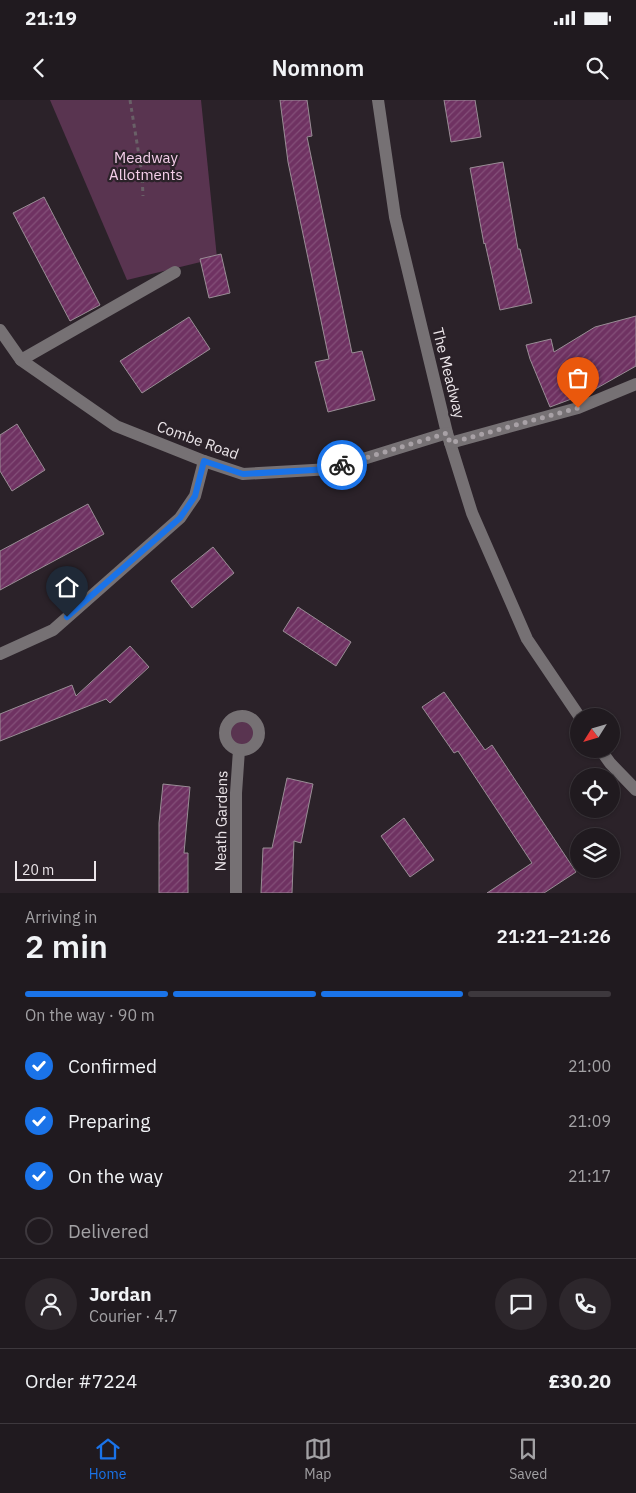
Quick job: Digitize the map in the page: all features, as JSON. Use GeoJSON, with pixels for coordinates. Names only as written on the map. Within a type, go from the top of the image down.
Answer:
{"type":"FeatureCollection","features":[{"type":"Feature","properties":{"kind":"street","name":"The Meadway"},"geometry":{"type":"LineString","coordinates":[[378,100],[395,217],[449,438],[472,513],[527,639],[574,708]]}},
{"type":"Feature","properties":{"kind":"street"},"geometry":{"type":"LineString","coordinates":[[21,360],[175,272]]}},
{"type":"Feature","properties":{"kind":"street","name":"Combe Road"},"geometry":{"type":"LineString","coordinates":[[0,330],[21,360],[116,426],[204,461],[243,474],[331,469],[449,438],[578,408],[635,386]]}},
{"type":"Feature","properties":{"kind":"street"},"geometry":{"type":"LineString","coordinates":[[0,654],[53,630],[180,518],[195,496],[204,461]]}},
{"type":"Feature","properties":{"kind":"street","name":"Neath Gardens"},"geometry":{"type":"LineString","coordinates":[[236,893],[236,793],[239,750]]}},
{"type":"Feature","properties":{"kind":"street"},"geometry":{"type":"LineString","coordinates":[[606,758],[636,790]]}},
{"type":"Feature","properties":{"kind":"path"},"geometry":{"type":"LineString","coordinates":[[130,100],[142,174],[143,196]]}},
{"type":"Feature","properties":{"kind":"green space","name":"Meadway Allotments"},"geometry":{"type":"Polygon","coordinates":[[[50,100],[201,100],[217,258],[127,280],[50,100]]]}},
{"type":"Feature","properties":{"kind":"green space"},"geometry":{"type":"Polygon","coordinates":[[[242,716],[249,717],[254,721],[258,726],[258,740],[254,745],[249,749],[242,750],[235,749],[230,745],[226,740],[225,733],[226,726],[230,721],[235,717],[242,716]]]}},
{"type":"Feature","properties":{"kind":"building"},"geometry":{"type":"Polygon","coordinates":[[[280,100],[307,100],[312,136],[307,137],[352,353],[362,351],[375,400],[328,412],[315,362],[329,359],[288,162],[280,100]]]}},
{"type":"Feature","properties":{"kind":"building"},"geometry":{"type":"Polygon","coordinates":[[[444,100],[475,100],[481,137],[451,142],[444,100]]]}},
{"type":"Feature","properties":{"kind":"building"},"geometry":{"type":"Polygon","coordinates":[[[503,162],[518,249],[520,249],[532,303],[500,310],[484,244],[470,168],[503,162]]]}},
{"type":"Feature","properties":{"kind":"building"},"geometry":{"type":"Polygon","coordinates":[[[44,197],[100,305],[70,321],[13,213],[44,197]]]}},
{"type":"Feature","properties":{"kind":"building"},"geometry":{"type":"Polygon","coordinates":[[[221,254],[230,293],[209,298],[200,259],[221,254]]]}},
{"type":"Feature","properties":{"kind":"building"},"geometry":{"type":"Polygon","coordinates":[[[636,316],[636,366],[590,392],[550,407],[526,345],[551,339],[554,352],[595,327],[636,316]]]}},
{"type":"Feature","properties":{"kind":"building"},"geometry":{"type":"Polygon","coordinates":[[[189,317],[210,349],[142,393],[120,361],[189,317]]]}},
{"type":"Feature","properties":{"kind":"building"},"geometry":{"type":"Polygon","coordinates":[[[17,424],[45,470],[12,491],[0,471],[0,435],[17,424]]]}},
{"type":"Feature","properties":{"kind":"building"},"geometry":{"type":"Polygon","coordinates":[[[88,504],[104,534],[0,590],[0,551],[88,504]]]}},
{"type":"Feature","properties":{"kind":"building"},"geometry":{"type":"Polygon","coordinates":[[[213,547],[234,573],[192,608],[171,581],[213,547]]]}},
{"type":"Feature","properties":{"kind":"building"},"geometry":{"type":"Polygon","coordinates":[[[298,607],[351,642],[336,666],[283,631],[298,607]]]}},
{"type":"Feature","properties":{"kind":"building"},"geometry":{"type":"Polygon","coordinates":[[[130,646],[149,667],[110,703],[106,699],[0,741],[0,714],[72,685],[76,696],[130,646]]]}},
{"type":"Feature","properties":{"kind":"building"},"geometry":{"type":"Polygon","coordinates":[[[444,692],[485,750],[492,745],[570,863],[570,876],[544,893],[487,893],[532,863],[458,751],[454,753],[422,707],[444,692]]]}},
{"type":"Feature","properties":{"kind":"building"},"geometry":{"type":"Polygon","coordinates":[[[287,778],[313,784],[301,843],[294,841],[292,893],[261,893],[263,848],[272,848],[287,778]]]}},
{"type":"Feature","properties":{"kind":"building"},"geometry":{"type":"Polygon","coordinates":[[[163,784],[190,787],[184,853],[188,853],[188,893],[159,893],[159,823],[163,784]]]}},
{"type":"Feature","properties":{"kind":"building"},"geometry":{"type":"Polygon","coordinates":[[[404,818],[434,860],[410,877],[381,836],[404,818]]]}},
{"type":"Feature","properties":{"kind":"way so far"},"geometry":{"type":"LineString","coordinates":[[342,465],[447,433],[450,443],[578,408]]}},
{"type":"Feature","properties":{"kind":"route"},"geometry":{"type":"LineString","coordinates":[[67,617],[180,518],[195,496],[204,461],[243,474],[331,469],[342,465]]}}]}
